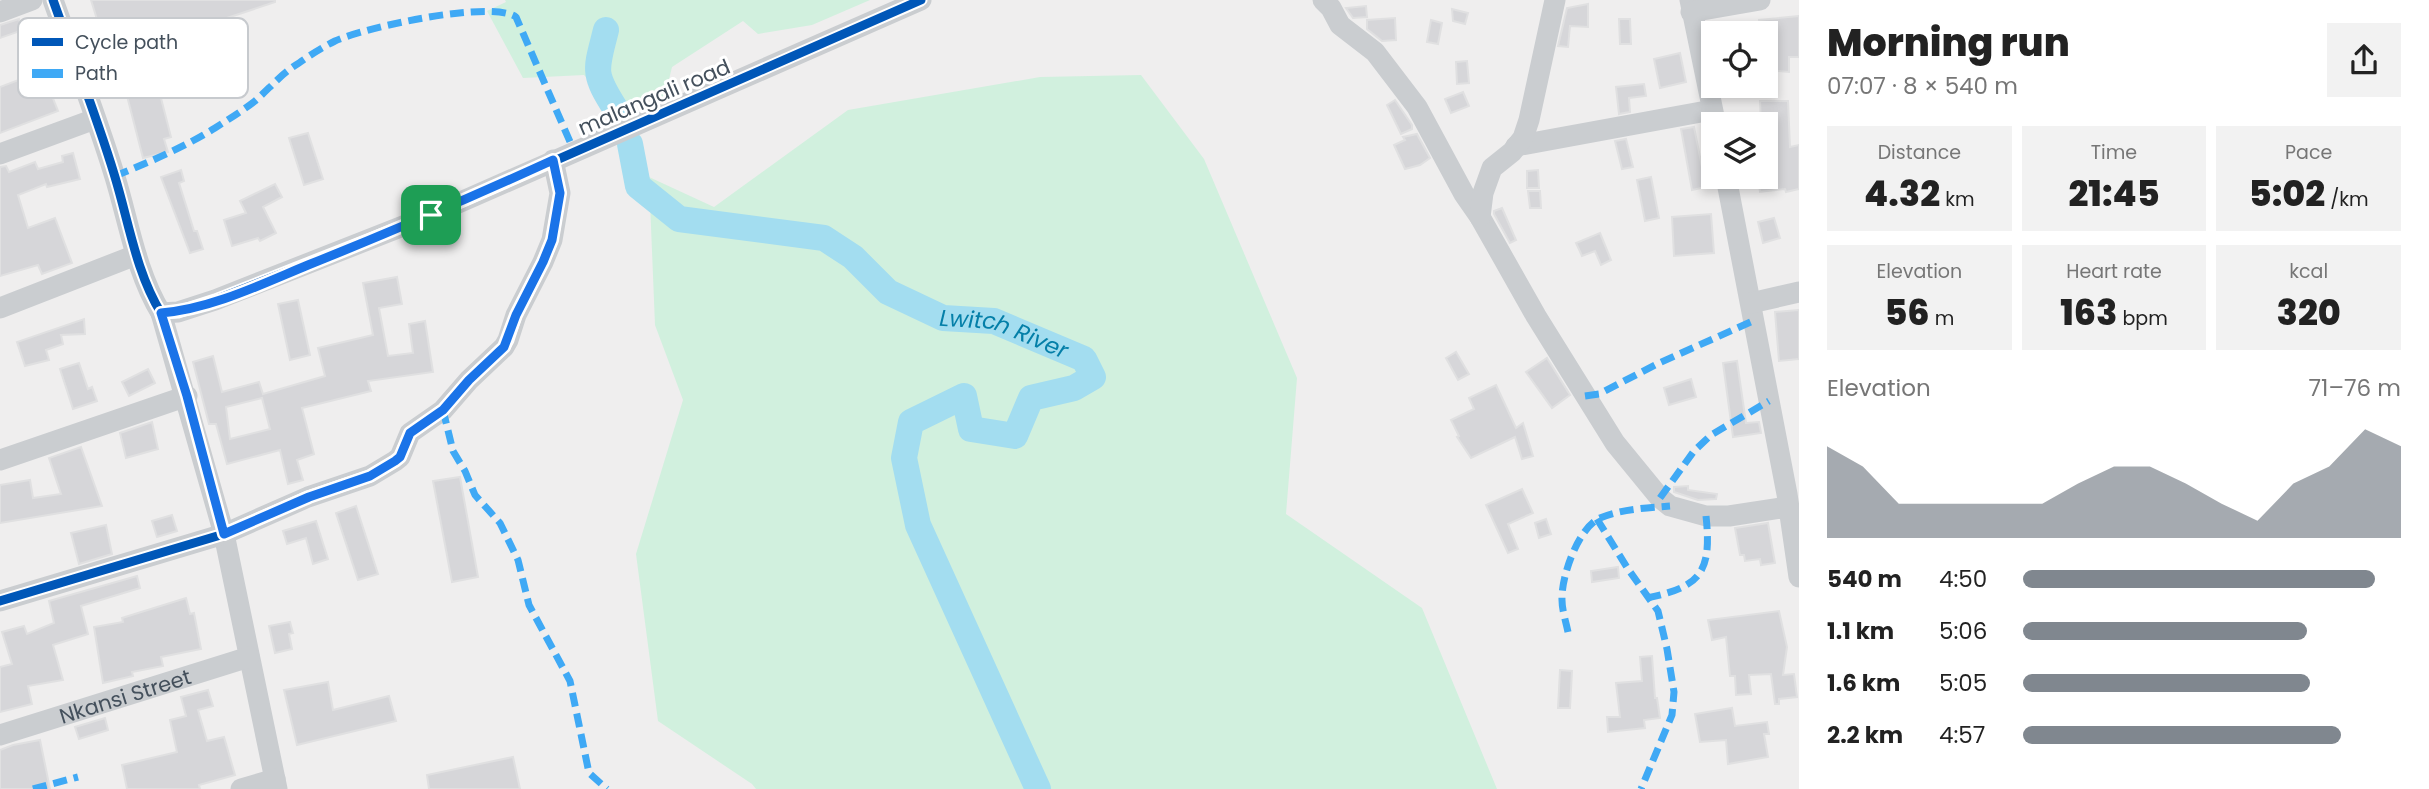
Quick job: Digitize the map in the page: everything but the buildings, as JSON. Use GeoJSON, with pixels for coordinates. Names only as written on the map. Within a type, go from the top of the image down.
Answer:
{"type":"FeatureCollection","features":[{"type":"Feature","properties":{"kind":"street"},"geometry":{"type":"LineString","coordinates":[[0,12],[32,0]]}},
{"type":"Feature","properties":{"kind":"street"},"geometry":{"type":"LineString","coordinates":[[53,0],[59,18]]}},
{"type":"Feature","properties":{"kind":"street","name":"malangali road"},"geometry":{"type":"LineString","coordinates":[[161,313],[191,308],[273,279],[431,215],[921,0]]}},
{"type":"Feature","properties":{"kind":"street"},"geometry":{"type":"LineString","coordinates":[[1323,0],[1331,8],[1340,25],[1375,52],[1417,107],[1535,316],[1602,423],[1660,498],[1670,506],[1706,516],[1729,516],[1788,506]]}},
{"type":"Feature","properties":{"kind":"street"},"geometry":{"type":"LineString","coordinates":[[1480,217],[1483,193],[1492,168],[1523,138],[1555,0]]}},
{"type":"Feature","properties":{"kind":"street"},"geometry":{"type":"LineString","coordinates":[[1713,112],[1690,6],[1760,0]]}},
{"type":"Feature","properties":{"kind":"street"},"geometry":{"type":"LineString","coordinates":[[87,98],[115,176],[136,255],[161,313],[187,396],[224,534],[276,784],[241,789]]}},
{"type":"Feature","properties":{"kind":"street"},"geometry":{"type":"LineString","coordinates":[[0,154],[94,119]]}},
{"type":"Feature","properties":{"kind":"street"},"geometry":{"type":"LineString","coordinates":[[1516,146],[1701,119]]}},
{"type":"Feature","properties":{"kind":"street"},"geometry":{"type":"LineString","coordinates":[[0,601],[224,534],[309,497],[370,476],[395,461],[400,457],[410,433],[443,410],[469,380],[504,347],[516,315],[552,240],[560,193],[553,160]]}},
{"type":"Feature","properties":{"kind":"street"},"geometry":{"type":"LineString","coordinates":[[1728,189],[1799,577]]}},
{"type":"Feature","properties":{"kind":"street"},"geometry":{"type":"LineString","coordinates":[[0,307],[136,255]]}},
{"type":"Feature","properties":{"kind":"street"},"geometry":{"type":"LineString","coordinates":[[1751,303],[1799,292]]}},
{"type":"Feature","properties":{"kind":"street"},"geometry":{"type":"LineString","coordinates":[[0,460],[187,396]]}},
{"type":"Feature","properties":{"kind":"street","name":"Nkansi Street"},"geometry":{"type":"LineString","coordinates":[[0,734],[249,657]]}},
{"type":"Feature","properties":{"kind":"green space"},"geometry":{"type":"Polygon","coordinates":[[[505,0],[870,0],[812,25],[758,34],[743,21],[672,67],[665,96],[615,108],[584,75],[523,78],[487,11],[506,2],[505,0]]]}},
{"type":"Feature","properties":{"kind":"green space"},"geometry":{"type":"Polygon","coordinates":[[[1141,75],[1204,159],[1297,378],[1286,514],[1422,608],[1497,789],[756,789],[658,721],[636,554],[683,400],[655,325],[649,177],[714,207],[848,110],[1040,77],[1141,75]]]}},
{"type":"Feature","properties":{"kind":"waterway"},"geometry":{"type":"LineString","coordinates":[[606,30],[598,70],[602,86],[615,108]]}},
{"type":"Feature","properties":{"kind":"waterway","name":"Lwitch River"},"geometry":{"type":"LineString","coordinates":[[630,144],[638,186],[679,219],[824,238],[853,257],[888,292],[943,318],[994,321],[1084,359],[1093,377],[1074,388],[1031,398],[1015,436],[971,429],[964,396],[911,422],[904,458],[918,525],[1038,789]]}},
{"type":"Feature","properties":{"kind":"marked path"},"geometry":{"type":"LineString","coordinates":[[115,176],[215,128],[255,101],[293,67],[335,41],[401,22],[482,11],[516,17],[574,151]]}},
{"type":"Feature","properties":{"kind":"marked path"},"geometry":{"type":"LineString","coordinates":[[1585,396],[1599,394],[1657,364],[1755,320]]}},
{"type":"Feature","properties":{"kind":"marked path"},"geometry":{"type":"LineString","coordinates":[[1660,498],[1694,451],[1711,435],[1769,401]]}},
{"type":"Feature","properties":{"kind":"marked path"},"geometry":{"type":"LineString","coordinates":[[443,410],[453,451],[475,495],[500,523],[518,560],[529,605],[570,681],[589,773],[607,789]]}},
{"type":"Feature","properties":{"kind":"marked path"},"geometry":{"type":"LineString","coordinates":[[1568,632],[1562,600],[1564,579],[1572,554],[1592,523],[1608,515],[1634,509],[1670,506]]}},
{"type":"Feature","properties":{"kind":"marked path"},"geometry":{"type":"LineString","coordinates":[[1647,598],[1680,588],[1699,574],[1707,551],[1706,516]]}},
{"type":"Feature","properties":{"kind":"marked path"},"geometry":{"type":"LineString","coordinates":[[1597,519],[1658,611],[1667,649],[1674,692],[1672,715],[1641,789]]}},
{"type":"Feature","properties":{"kind":"marked path"},"geometry":{"type":"LineString","coordinates":[[33,789],[78,777]]}},
{"type":"Feature","properties":{"kind":"cycle path"},"geometry":{"type":"LineString","coordinates":[[53,0],[60,18]]}},
{"type":"Feature","properties":{"kind":"cycle path"},"geometry":{"type":"LineString","coordinates":[[89,98],[145,281],[161,313],[178,312],[431,215],[921,0]]}},
{"type":"Feature","properties":{"kind":"cycle path"},"geometry":{"type":"LineString","coordinates":[[0,601],[224,534],[308,497],[370,476],[395,461],[400,457],[410,433],[443,410],[508,340],[516,315],[552,240],[560,193],[553,160]]}},
{"type":"Feature","properties":{"kind":"route"},"geometry":{"type":"LineString","coordinates":[[553,160],[560,193],[552,240],[516,315],[504,347],[469,380],[443,410],[410,433],[400,457],[385,468],[224,534],[187,396],[161,313],[178,312],[273,279],[431,215],[553,160]]}}]}
